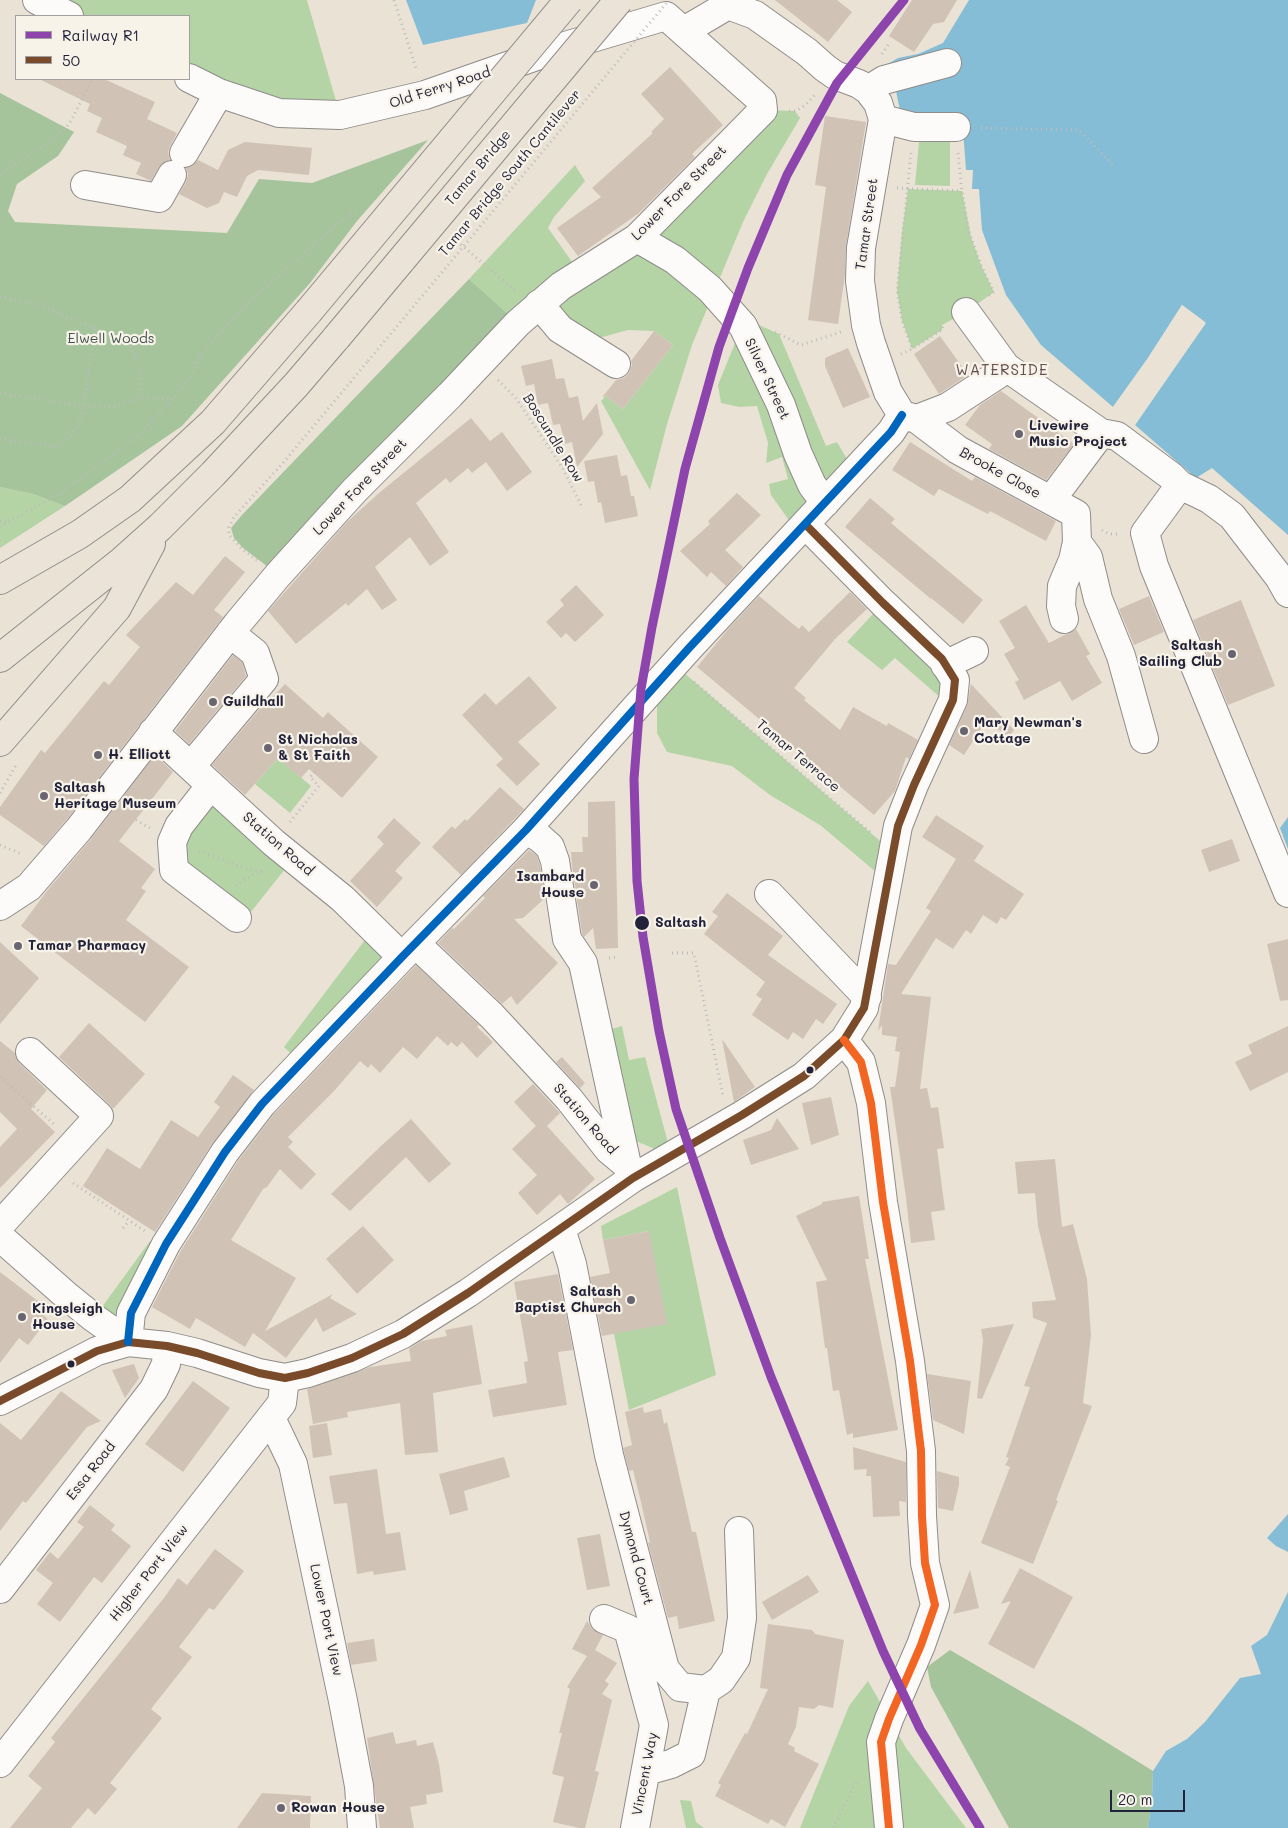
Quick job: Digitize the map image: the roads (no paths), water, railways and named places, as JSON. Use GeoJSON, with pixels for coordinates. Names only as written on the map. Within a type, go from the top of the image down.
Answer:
{"type":"FeatureCollection","features":[{"type":"Feature","properties":{"kind":"highway"},"geometry":{"type":"LineString","coordinates":[[0,580],[80,534],[130,499],[213,422],[309,311],[569,0]]}},
{"type":"Feature","properties":{"kind":"highway","name":"Tamar Bridge"},"geometry":{"type":"LineString","coordinates":[[160,527],[277,406],[619,0]]}},
{"type":"Feature","properties":{"kind":"highway"},"geometry":{"type":"LineString","coordinates":[[0,658],[122,561],[160,527]]}},
{"type":"Feature","properties":{"kind":"highway"},"geometry":{"type":"LineString","coordinates":[[0,742],[117,608],[160,527]]}},
{"type":"Feature","properties":{"kind":"street"},"geometry":{"type":"LineString","coordinates":[[37,0],[67,15]]}},
{"type":"Feature","properties":{"kind":"street"},"geometry":{"type":"LineString","coordinates":[[684,31],[728,5],[755,15],[835,75],[859,84],[868,90],[878,103],[883,119],[914,127],[956,128]]}},
{"type":"Feature","properties":{"kind":"street","name":"Old Ferry Road"},"geometry":{"type":"LineString","coordinates":[[190,78],[219,93],[279,113],[340,115],[425,95],[562,47],[666,16],[762,101],[763,110]]}},
{"type":"Feature","properties":{"kind":"street"},"geometry":{"type":"LineString","coordinates":[[868,90],[884,80],[947,63]]}},
{"type":"Feature","properties":{"kind":"street"},"geometry":{"type":"LineString","coordinates":[[85,185],[159,198],[219,93]]}},
{"type":"Feature","properties":{"kind":"street","name":"Lower Fore Street"},"geometry":{"type":"LineString","coordinates":[[0,906],[29,887],[79,829],[230,633],[278,575],[354,490],[450,396],[518,323],[569,281],[637,238],[763,110]]}},
{"type":"Feature","properties":{"kind":"street","name":"Tamar Street"},"geometry":{"type":"LineString","coordinates":[[883,119],[861,256],[860,281],[866,325],[888,392],[910,417]]}},
{"type":"Feature","properties":{"kind":"street","name":"Silver Street"},"geometry":{"type":"LineString","coordinates":[[637,238],[675,260],[710,289],[742,326],[781,405],[798,454],[812,485],[825,503]]}},
{"type":"Feature","properties":{"kind":"street"},"geometry":{"type":"LineString","coordinates":[[539,304],[560,329],[616,364]]}},
{"type":"Feature","properties":{"kind":"street"},"geometry":{"type":"LineString","coordinates":[[966,312],[1006,367],[1101,433],[1117,436],[1171,476],[1180,485],[1209,499],[1232,516],[1279,577],[1288,593]]}},
{"type":"Feature","properties":{"kind":"street"},"geometry":{"type":"LineString","coordinates":[[128,1342],[131,1313],[166,1244],[224,1152],[262,1104],[526,830],[690,648],[891,432],[910,417],[948,407],[1006,367]]}},
{"type":"Feature","properties":{"kind":"street","name":"Brooke Close"},"geometry":{"type":"LineString","coordinates":[[910,417],[958,450],[1076,514],[1077,542]]}},
{"type":"Feature","properties":{"kind":"street"},"geometry":{"type":"LineString","coordinates":[[1051,500],[1101,433]]}},
{"type":"Feature","properties":{"kind":"street"},"geometry":{"type":"LineString","coordinates":[[1180,485],[1145,532],[1154,566],[1175,620],[1288,893]]}},
{"type":"Feature","properties":{"kind":"street"},"geometry":{"type":"LineString","coordinates":[[0,1401],[97,1350],[128,1342],[167,1346],[285,1378],[308,1373],[352,1358],[403,1334],[468,1292],[561,1229],[638,1170],[735,1119],[804,1076],[844,1040],[864,1008],[867,997],[898,826],[914,785],[953,700],[955,680],[942,659],[883,604],[806,525]]}},
{"type":"Feature","properties":{"kind":"street"},"geometry":{"type":"LineString","coordinates":[[1064,619],[1061,606],[1062,586],[1073,560],[1077,542]]}},
{"type":"Feature","properties":{"kind":"street"},"geometry":{"type":"LineString","coordinates":[[1077,542],[1088,557],[1098,599],[1121,656],[1144,739]]}},
{"type":"Feature","properties":{"kind":"street"},"geometry":{"type":"LineString","coordinates":[[191,766],[264,678],[255,653],[230,633]]}},
{"type":"Feature","properties":{"kind":"street"},"geometry":{"type":"LineString","coordinates":[[945,665],[974,651]]}},
{"type":"Feature","properties":{"kind":"street","name":"Station Road"},"geometry":{"type":"LineString","coordinates":[[153,732],[284,851],[342,899],[492,1016],[570,1099],[609,1150],[638,1170]]}},
{"type":"Feature","properties":{"kind":"street"},"geometry":{"type":"LineString","coordinates":[[211,785],[179,826],[172,842],[174,870],[227,910]]}},
{"type":"Feature","properties":{"kind":"street"},"geometry":{"type":"LineString","coordinates":[[526,830],[540,838],[550,847],[555,861],[567,939],[584,963],[638,1170]]}},
{"type":"Feature","properties":{"kind":"street"},"geometry":{"type":"LineString","coordinates":[[769,894],[867,997]]}},
{"type":"Feature","properties":{"kind":"street"},"geometry":{"type":"LineString","coordinates":[[844,1040],[861,1062],[872,1103],[883,1202],[910,1361],[921,1451],[924,1563],[935,1605],[921,1645],[881,1742],[888,1828]]}},
{"type":"Feature","properties":{"kind":"street"},"geometry":{"type":"LineString","coordinates":[[0,1225],[99,1116],[30,1052]]}},
{"type":"Feature","properties":{"kind":"street","name":"Dymond Court"},"geometry":{"type":"LineString","coordinates":[[561,1229],[572,1264],[608,1455],[665,1669],[680,1687],[706,1690]]}},
{"type":"Feature","properties":{"kind":"street"},"geometry":{"type":"LineString","coordinates":[[0,1237],[74,1303],[128,1342]]}},
{"type":"Feature","properties":{"kind":"street","name":"Essa Road"},"geometry":{"type":"LineString","coordinates":[[0,1589],[154,1389],[166,1364],[167,1346]]}},
{"type":"Feature","properties":{"kind":"street","name":"Higher Port View"},"geometry":{"type":"LineString","coordinates":[[0,1763],[282,1403],[285,1378]]}},
{"type":"Feature","properties":{"kind":"street","name":"Lower Port View"},"geometry":{"type":"LineString","coordinates":[[270,1418],[293,1464],[343,1701],[359,1786],[362,1828]]}},
{"type":"Feature","properties":{"kind":"street"},"geometry":{"type":"LineString","coordinates":[[646,1771],[671,1764],[691,1754],[706,1690],[721,1680],[736,1658],[742,1618],[739,1531]]}},
{"type":"Feature","properties":{"kind":"street","name":"Vincent Way"},"geometry":{"type":"LineString","coordinates":[[604,1619],[628,1630],[654,1725],[635,1828]]}},
{"type":"Feature","properties":{"kind":"water"},"geometry":{"type":"Polygon","coordinates":[[[406,0],[536,0],[527,23],[423,45],[406,0]]]}},
{"type":"Feature","properties":{"kind":"water"},"geometry":{"type":"Polygon","coordinates":[[[969,0],[1288,0],[1288,535],[1212,468],[1196,478],[1135,425],[1205,322],[1182,305],[1148,358],[1113,407],[1041,345],[1006,295],[982,230],[979,189],[972,189],[973,170],[966,170],[962,117],[901,115],[896,91],[876,71],[898,58],[918,54],[943,43],[969,0]]]}},
{"type":"Feature","properties":{"kind":"water"},"geometry":{"type":"Polygon","coordinates":[[[1288,817],[1288,849],[1280,828],[1288,817]]]}},
{"type":"Feature","properties":{"kind":"water"},"geometry":{"type":"Polygon","coordinates":[[[1288,1514],[1288,1552],[1276,1546],[1267,1538],[1288,1514]]]}},
{"type":"Feature","properties":{"kind":"water"},"geometry":{"type":"Polygon","coordinates":[[[1288,1592],[1288,1828],[1148,1828],[1153,1771],[1166,1751],[1187,1739],[1205,1722],[1240,1678],[1261,1674],[1251,1646],[1267,1635],[1288,1592]]]}},
{"type":"Feature","properties":{"kind":"rail line","name":"R1"},"geometry":{"type":"LineString","coordinates":[[904,0],[837,83],[787,175],[748,268],[719,347],[685,469],[641,689],[634,779],[637,881],[643,937],[659,1031],[676,1109],[720,1238],[771,1377],[883,1651],[920,1729],[980,1828]]}},
{"type":"Feature","properties":{"kind":"place","name":"Livewire Music Project"},"geometry":{"type":"Point","coordinates":[1019,434]}},
{"type":"Feature","properties":{"kind":"place","name":"Saltash Sailing Club"},"geometry":{"type":"Point","coordinates":[1232,654]}},
{"type":"Feature","properties":{"kind":"place","name":"Guildhall"},"geometry":{"type":"Point","coordinates":[213,702]}},
{"type":"Feature","properties":{"kind":"place","name":"Mary Newman's Cottage"},"geometry":{"type":"Point","coordinates":[964,731]}},
{"type":"Feature","properties":{"kind":"place","name":"St Nicholas & St Faith"},"geometry":{"type":"Point","coordinates":[268,748]}},
{"type":"Feature","properties":{"kind":"place","name":"H. Elliott"},"geometry":{"type":"Point","coordinates":[98,755]}},
{"type":"Feature","properties":{"kind":"place","name":"Saltash Heritage Museum"},"geometry":{"type":"Point","coordinates":[44,796]}},
{"type":"Feature","properties":{"kind":"place","name":"Isambard House"},"geometry":{"type":"Point","coordinates":[594,885]}},
{"type":"Feature","properties":{"kind":"place","name":"Saltash"},"geometry":{"type":"Point","coordinates":[642,923]}},
{"type":"Feature","properties":{"kind":"place","name":"Tamar Pharmacy"},"geometry":{"type":"Point","coordinates":[18,946]}},
{"type":"Feature","properties":{"kind":"place","name":"Saltash Baptist Church"},"geometry":{"type":"Point","coordinates":[631,1300]}},
{"type":"Feature","properties":{"kind":"place","name":"Kingsleigh House"},"geometry":{"type":"Point","coordinates":[22,1317]}},
{"type":"Feature","properties":{"kind":"place","name":"Rowan House"},"geometry":{"type":"Point","coordinates":[281,1808]}},
{"type":"Feature","properties":{"kind":"district","name":"WATERSIDE"},"geometry":{"type":"Point","coordinates":[1002,370]}},
{"type":"Feature","properties":{"kind":"park label","name":"Elwell Woods"},"geometry":{"type":"Point","coordinates":[111,339]}}]}
